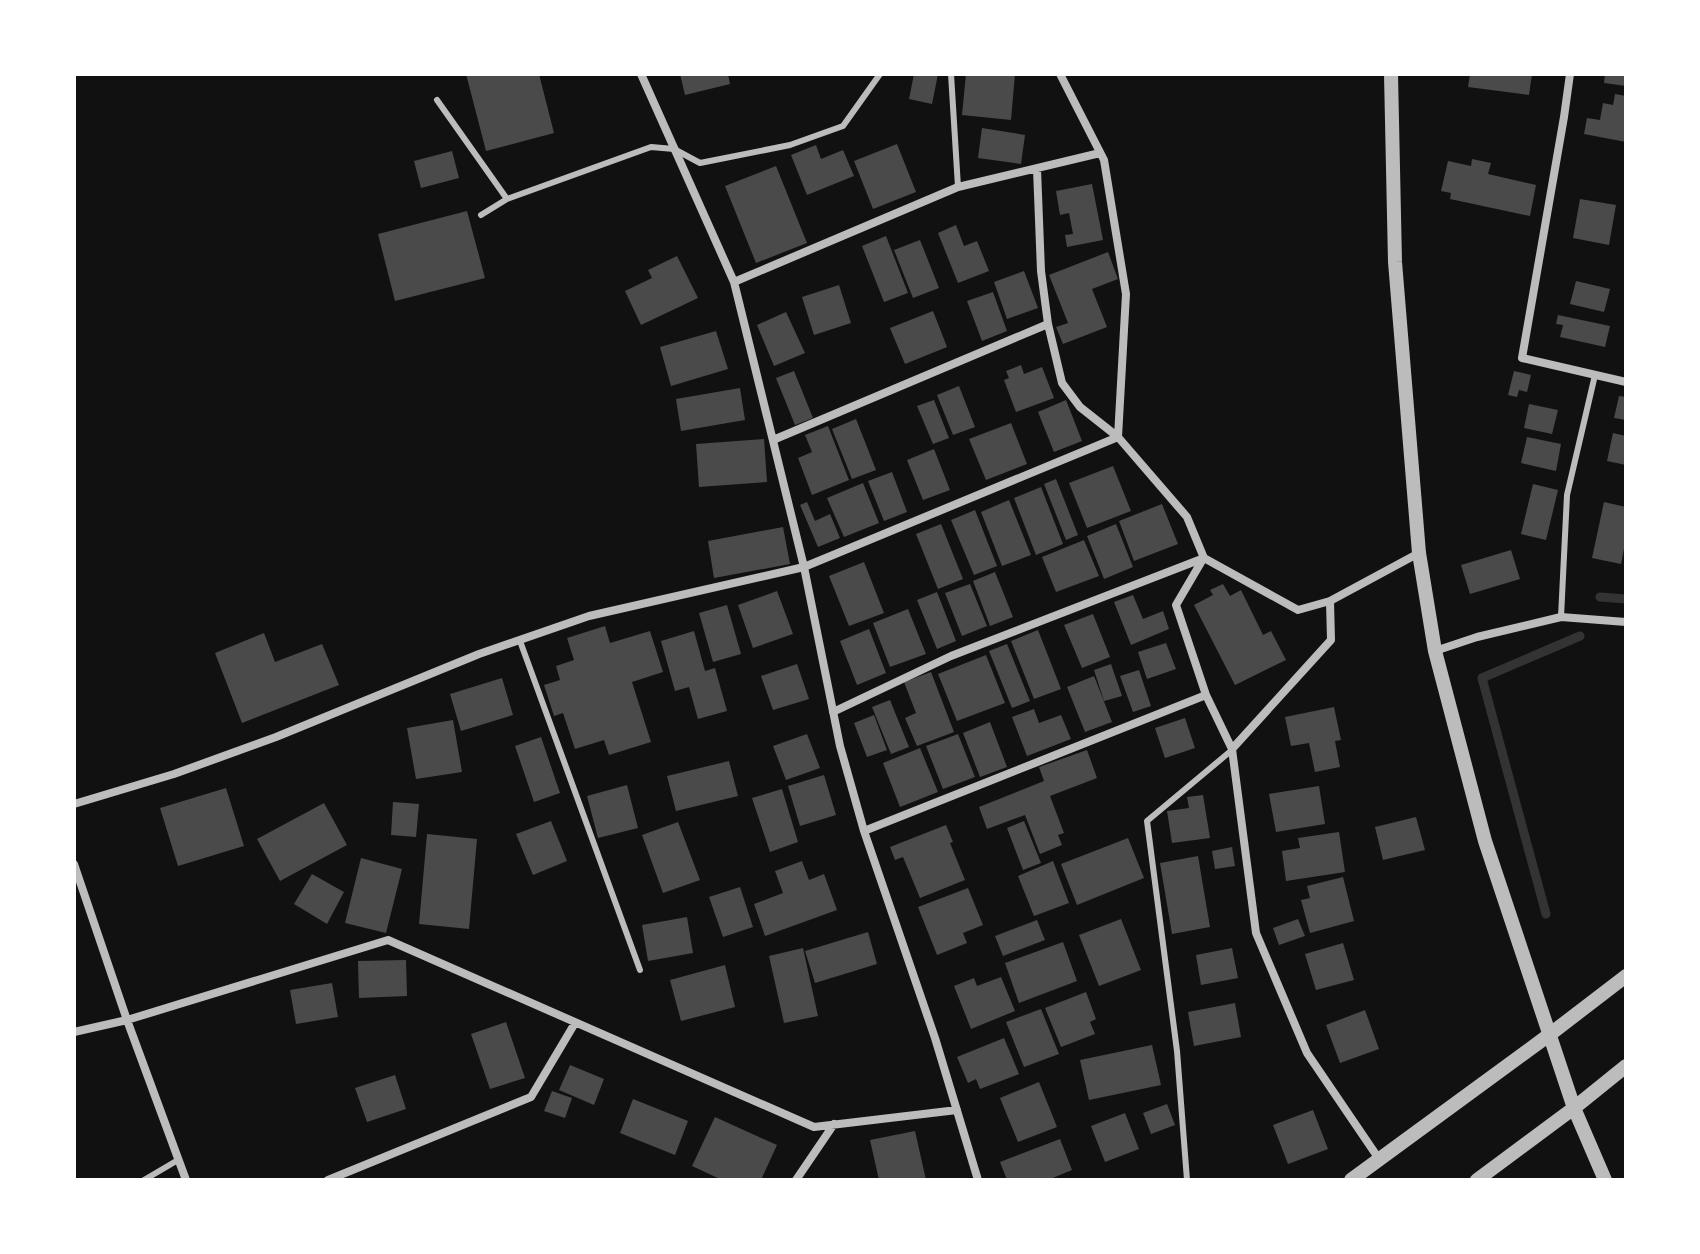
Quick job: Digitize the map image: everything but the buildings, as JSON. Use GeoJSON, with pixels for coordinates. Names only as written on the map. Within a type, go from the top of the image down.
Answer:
{"type":"FeatureCollection","features":[{"type":"Feature","properties":{"kind":"street"},"geometry":{"type":"LineString","coordinates":[[641,74],[734,282],[804,567],[833,712],[864,831],[935,1038],[978,1180]]}},
{"type":"Feature","properties":{"kind":"street"},"geometry":{"type":"LineString","coordinates":[[1060,74],[1104,160],[1126,294],[1118,437]]}},
{"type":"Feature","properties":{"kind":"street"},"geometry":{"type":"LineString","coordinates":[[1391,74],[1395,262],[1419,553],[1435,651],[1485,841],[1574,1108],[1605,1180]]}},
{"type":"Feature","properties":{"kind":"street"},"geometry":{"type":"LineString","coordinates":[[1570,74],[1522,358],[1626,382]]}},
{"type":"Feature","properties":{"kind":"street"},"geometry":{"type":"LineString","coordinates":[[734,282],[958,187],[1100,153]]}},
{"type":"Feature","properties":{"kind":"street"},"geometry":{"type":"LineString","coordinates":[[1037,169],[1041,271],[1048,324],[1062,383],[1080,407],[1118,437],[1187,517],[1204,558],[1298,610],[1330,601],[1419,553]]}},
{"type":"Feature","properties":{"kind":"street"},"geometry":{"type":"LineString","coordinates":[[773,440],[1048,324]]}},
{"type":"Feature","properties":{"kind":"street"},"geometry":{"type":"LineString","coordinates":[[74,804],[203,764],[479,654],[589,616],[804,567],[1118,437]]}},
{"type":"Feature","properties":{"kind":"street"},"geometry":{"type":"LineString","coordinates":[[1204,558],[1176,605],[1206,695],[1232,749],[1256,933],[1307,1053],[1379,1159]]}},
{"type":"Feature","properties":{"kind":"street"},"geometry":{"type":"LineString","coordinates":[[833,712],[951,656],[1204,558]]}},
{"type":"Feature","properties":{"kind":"street"},"geometry":{"type":"LineString","coordinates":[[1232,749],[1331,640],[1330,601]]}},
{"type":"Feature","properties":{"kind":"street"},"geometry":{"type":"LineString","coordinates":[[1435,651],[1477,637],[1561,617],[1626,622]]}},
{"type":"Feature","properties":{"kind":"street"},"geometry":{"type":"LineString","coordinates":[[864,831],[1206,695]]}},
{"type":"Feature","properties":{"kind":"street"},"geometry":{"type":"LineString","coordinates":[[74,864],[186,1180]]}},
{"type":"Feature","properties":{"kind":"street"},"geometry":{"type":"LineString","coordinates":[[74,1032],[127,1020],[388,940],[814,1127],[957,1110]]}},
{"type":"Feature","properties":{"kind":"street"},"geometry":{"type":"LineString","coordinates":[[1351,1180],[1626,976]]}},
{"type":"Feature","properties":{"kind":"street"},"geometry":{"type":"LineString","coordinates":[[328,1180],[531,1097],[575,1023]]}},
{"type":"Feature","properties":{"kind":"street"},"geometry":{"type":"LineString","coordinates":[[1477,1180],[1626,1066]]}},
{"type":"Feature","properties":{"kind":"street"},"geometry":{"type":"LineString","coordinates":[[796,1180],[834,1124]]}},
{"type":"Feature","properties":{"kind":"lane"},"geometry":{"type":"LineString","coordinates":[[481,215],[507,199],[651,147],[674,149],[700,163],[790,145],[843,126],[880,74]]}},
{"type":"Feature","properties":{"kind":"lane"},"geometry":{"type":"LineString","coordinates":[[951,74],[958,187]]}},
{"type":"Feature","properties":{"kind":"lane"},"geometry":{"type":"LineString","coordinates":[[437,100],[507,199]]}},
{"type":"Feature","properties":{"kind":"lane"},"geometry":{"type":"LineString","coordinates":[[1561,617],[1567,495],[1595,375]]}},
{"type":"Feature","properties":{"kind":"lane"},"geometry":{"type":"LineString","coordinates":[[520,641],[640,970]]}},
{"type":"Feature","properties":{"kind":"lane"},"geometry":{"type":"LineString","coordinates":[[1187,1180],[1177,1051],[1147,821],[1232,749]]}},
{"type":"Feature","properties":{"kind":"lane"},"geometry":{"type":"LineString","coordinates":[[144,1180],[178,1160]]}},
{"type":"Feature","properties":{"kind":"waterway"},"geometry":{"type":"LineString","coordinates":[[1600,597],[1626,599]]}},
{"type":"Feature","properties":{"kind":"waterway"},"geometry":{"type":"LineString","coordinates":[[1546,914],[1482,678],[1580,636]]}}]}
